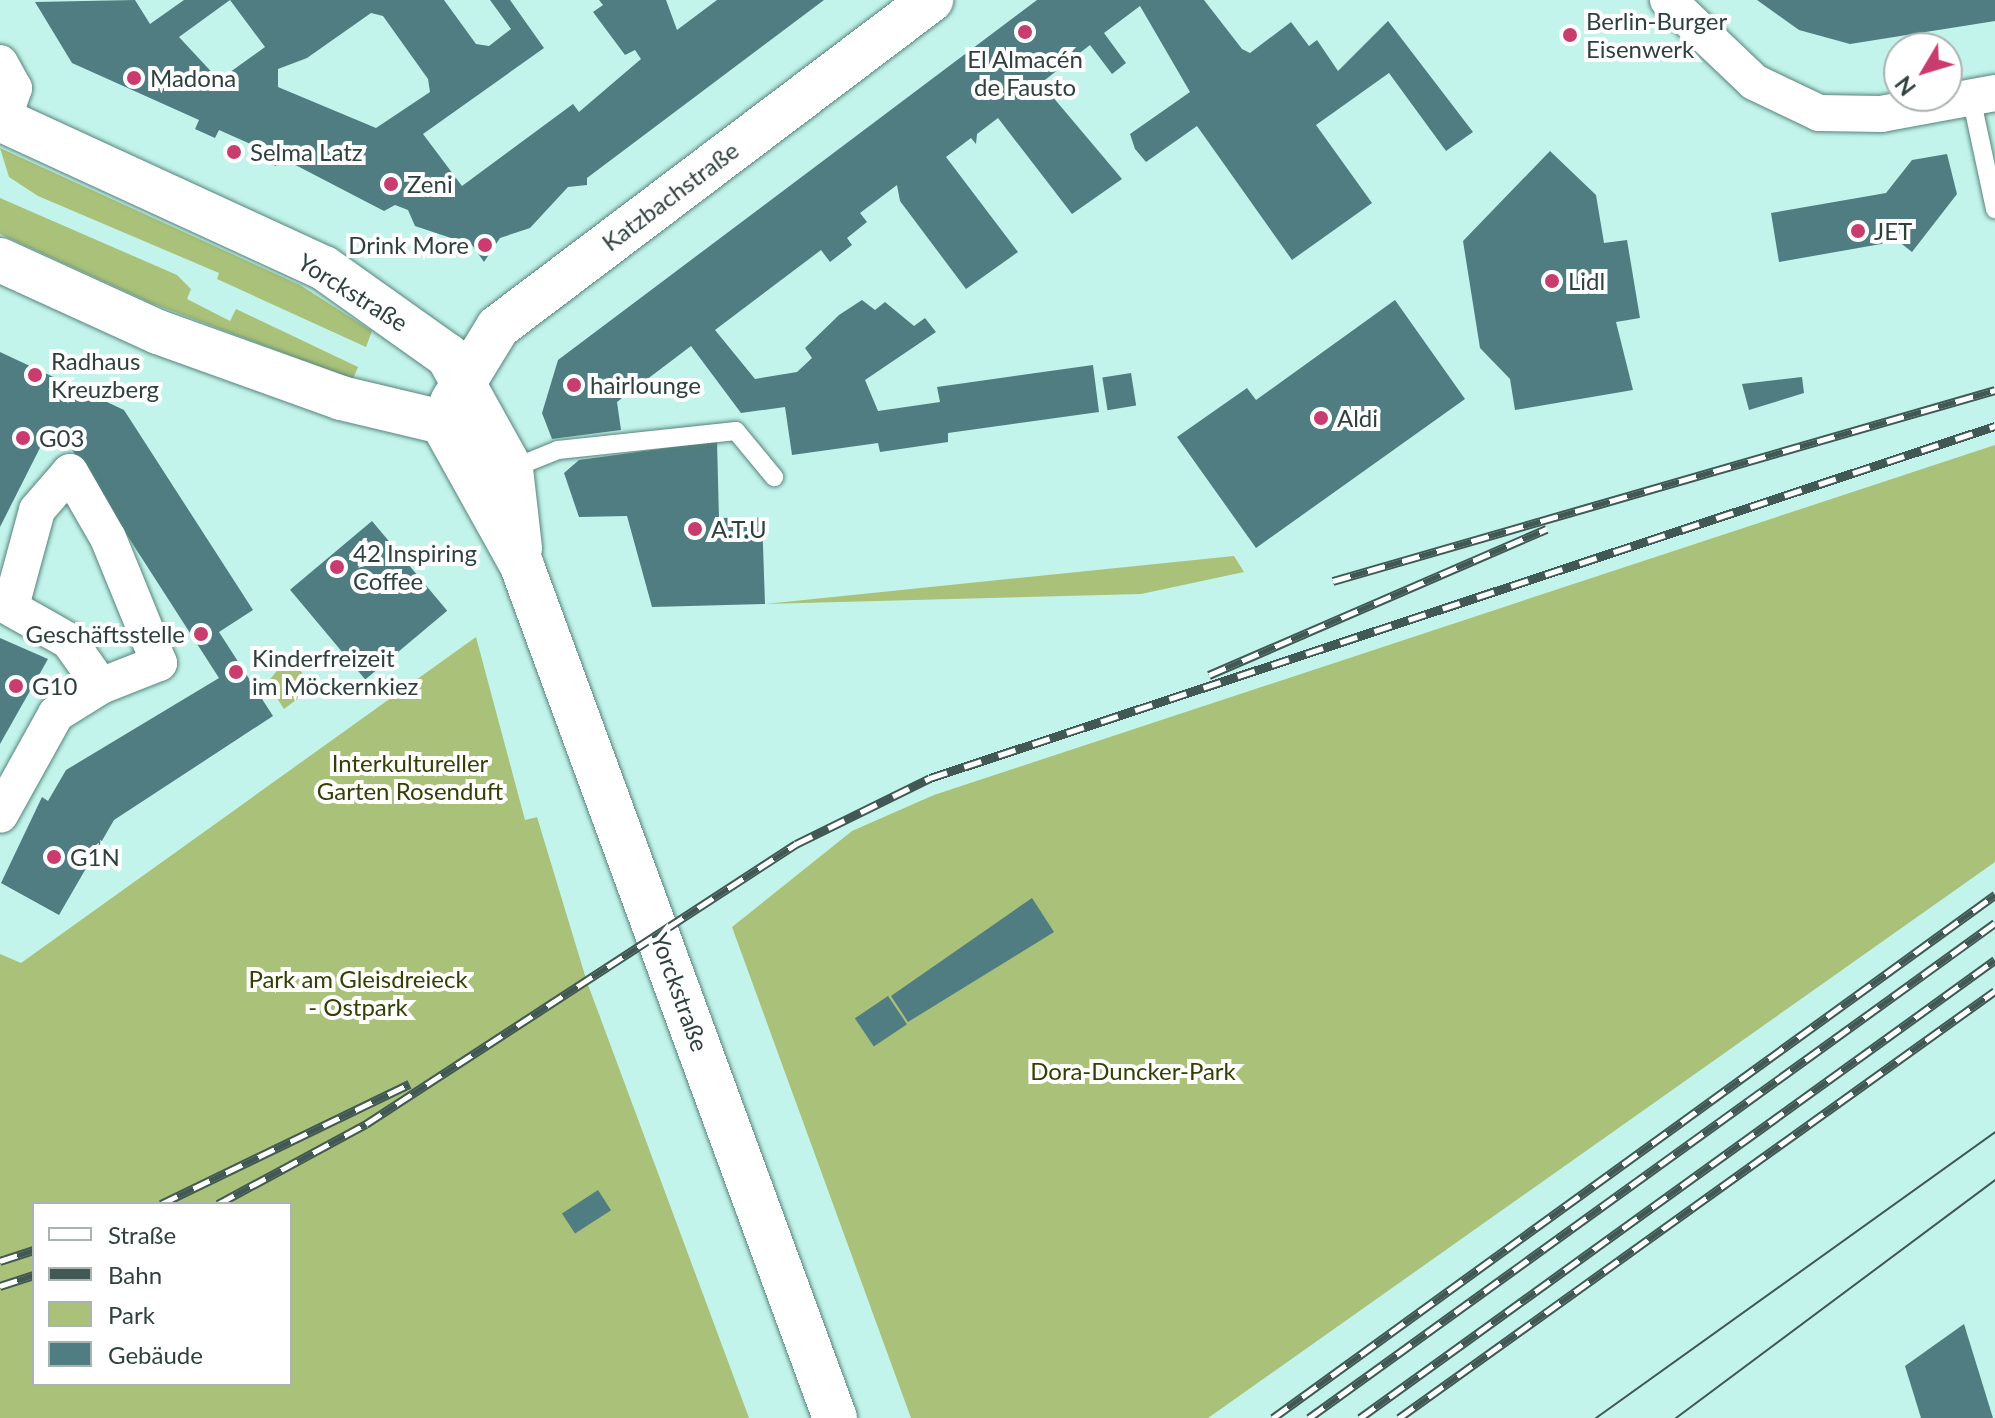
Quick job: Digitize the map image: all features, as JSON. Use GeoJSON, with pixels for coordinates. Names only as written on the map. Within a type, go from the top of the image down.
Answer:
{"type":"FeatureCollection","features":[{"type":"Feature","properties":{"kind":"main road","name":"Katzbachstraße"},"geometry":{"type":"LineString","coordinates":[[442,422],[464,379],[498,327],[931,0]]}},
{"type":"Feature","properties":{"kind":"main road","name":"Yorckstraße"},"geometry":{"type":"LineString","coordinates":[[2,119],[324,268],[448,356],[464,379],[511,469],[522,566]]}},
{"type":"Feature","properties":{"kind":"main road"},"geometry":{"type":"LineString","coordinates":[[0,260],[158,332],[341,398],[442,422]]}},
{"type":"Feature","properties":{"kind":"main road","name":"Yorckstraße"},"geometry":{"type":"LineString","coordinates":[[442,422],[522,566],[835,1418]]}},
{"type":"Feature","properties":{"kind":"street"},"geometry":{"type":"LineString","coordinates":[[1668,0],[1735,66],[1793,105],[1850,117],[1983,95]]}},
{"type":"Feature","properties":{"kind":"street","name":"Yorckstraße"},"geometry":{"type":"LineString","coordinates":[[0,63],[14,88],[2,119]]}},
{"type":"Feature","properties":{"kind":"street"},"geometry":{"type":"LineString","coordinates":[[0,815],[56,714],[101,686],[159,663],[108,538],[70,472],[37,510],[5,604],[69,641],[101,686]]}},
{"type":"Feature","properties":{"kind":"lane"},"geometry":{"type":"LineString","coordinates":[[1983,95],[1995,209]]}},
{"type":"Feature","properties":{"kind":"lane"},"geometry":{"type":"LineString","coordinates":[[511,469],[558,450],[736,431],[774,477]]}},
{"type":"Feature","properties":{"kind":"green space"},"geometry":{"type":"Polygon","coordinates":[[[0,148],[300,285],[372,331],[366,347],[217,279],[219,273],[38,196],[9,177],[0,148]]]}},
{"type":"Feature","properties":{"kind":"green space"},"geometry":{"type":"Polygon","coordinates":[[[0,198],[177,275],[191,289],[187,299],[230,321],[236,309],[358,367],[353,379],[151,303],[0,234],[0,198]]]}},
{"type":"Feature","properties":{"kind":"green space","name":"Dora-Duncker-Park"},"geometry":{"type":"Polygon","coordinates":[[[1995,445],[1995,862],[1208,1418],[911,1418],[732,927],[852,831],[934,795],[1995,445]]]}},
{"type":"Feature","properties":{"kind":"green space"},"geometry":{"type":"Polygon","coordinates":[[[1234,556],[1244,572],[1141,594],[765,604],[1234,556]]]}},
{"type":"Feature","properties":{"kind":"green space","name":"Park am Gleisdreieck - Ostpark"},"geometry":{"type":"Polygon","coordinates":[[[476,637],[525,820],[537,817],[587,982],[749,1418],[0,1418],[0,954],[21,963],[476,637]]]}},
{"type":"Feature","properties":{"kind":"green space"},"geometry":{"type":"Polygon","coordinates":[[[290,655],[312,688],[284,709],[267,683],[290,655]]]}},
{"type":"Feature","properties":{"kind":"building"},"geometry":{"type":"Polygon","coordinates":[[[135,0],[150,24],[184,0],[230,0],[444,0],[476,44],[489,46],[511,29],[490,0],[510,0],[544,48],[423,134],[462,186],[573,104],[579,112],[641,59],[635,50],[625,55],[593,12],[603,5],[599,0],[666,0],[677,30],[717,0],[824,0],[587,178],[587,185],[568,187],[530,228],[500,238],[484,262],[472,245],[415,226],[408,210],[395,205],[384,211],[280,157],[276,166],[252,155],[255,146],[219,130],[215,138],[195,129],[199,120],[72,63],[35,2],[135,0]],[[230,0],[179,37],[219,80],[265,47],[230,0]],[[371,13],[307,58],[278,69],[278,87],[376,128],[430,92],[428,79],[383,16],[371,13]]]}},
{"type":"Feature","properties":{"kind":"building"},"geometry":{"type":"Polygon","coordinates":[[[1037,0],[1204,0],[1242,49],[1250,53],[1291,22],[1309,46],[1317,40],[1338,71],[1388,21],[1473,132],[1446,151],[1389,73],[1316,125],[1372,203],[1292,260],[1197,126],[1146,162],[1135,149],[1130,134],[1190,92],[1140,6],[1104,33],[1126,63],[1112,74],[1090,45],[1041,83],[1122,179],[1072,214],[998,118],[977,134],[976,144],[971,138],[946,157],[1018,252],[966,289],[900,201],[897,185],[860,213],[867,222],[847,238],[852,245],[830,262],[821,250],[715,330],[755,379],[797,372],[812,358],[805,348],[839,315],[862,300],[875,310],[885,302],[914,326],[925,318],[936,332],[865,380],[878,411],[940,402],[937,387],[1093,365],[1099,412],[948,433],[948,442],[880,452],[878,443],[792,455],[785,407],[741,413],[691,346],[617,402],[621,430],[552,439],[542,413],[558,360],[1037,0]]]}},
{"type":"Feature","properties":{"kind":"building"},"geometry":{"type":"Polygon","coordinates":[[[1757,0],[1995,0],[1995,21],[1926,32],[1883,32],[1883,39],[1850,44],[1799,30],[1757,0]]]}},
{"type":"Feature","properties":{"kind":"building","name":"Lidl"},"geometry":{"type":"Polygon","coordinates":[[[1550,151],[1596,195],[1604,243],[1627,240],[1640,318],[1616,322],[1633,390],[1515,410],[1510,379],[1480,348],[1463,241],[1550,151]]]}},
{"type":"Feature","properties":{"kind":"building"},"geometry":{"type":"Polygon","coordinates":[[[1947,154],[1957,194],[1912,252],[1898,241],[1779,262],[1771,213],[1886,193],[1912,160],[1947,154]]]}},
{"type":"Feature","properties":{"kind":"building","name":"Aldi"},"geometry":{"type":"Polygon","coordinates":[[[1395,300],[1465,399],[1256,548],[1177,437],[1247,388],[1256,400],[1395,300]]]}},
{"type":"Feature","properties":{"kind":"building"},"geometry":{"type":"Polygon","coordinates":[[[0,352],[124,410],[253,610],[219,632],[273,716],[114,820],[59,915],[1,883],[42,797],[48,801],[66,770],[219,678],[69,445],[47,434],[0,527],[0,352]]]}},
{"type":"Feature","properties":{"kind":"building"},"geometry":{"type":"Polygon","coordinates":[[[1131,373],[1136,406],[1108,410],[1102,378],[1131,373]]]}},
{"type":"Feature","properties":{"kind":"building"},"geometry":{"type":"Polygon","coordinates":[[[1802,377],[1804,393],[1749,410],[1742,384],[1802,377]]]}},
{"type":"Feature","properties":{"kind":"building","name":"A.T.U"},"geometry":{"type":"Polygon","coordinates":[[[717,441],[719,518],[762,517],[765,604],[652,607],[627,516],[579,517],[564,473],[579,460],[717,441]]]}},
{"type":"Feature","properties":{"kind":"building"},"geometry":{"type":"Polygon","coordinates":[[[372,521],[447,611],[365,679],[290,590],[372,521]]]}},
{"type":"Feature","properties":{"kind":"building","name":"G10"},"geometry":{"type":"Polygon","coordinates":[[[0,638],[48,659],[0,744],[0,638]]]}},
{"type":"Feature","properties":{"kind":"building"},"geometry":{"type":"Polygon","coordinates":[[[1032,898],[1054,932],[908,1022],[891,996],[1032,898]]]}},
{"type":"Feature","properties":{"kind":"building"},"geometry":{"type":"Polygon","coordinates":[[[888,996],[907,1024],[874,1047],[855,1018],[888,996]]]}},
{"type":"Feature","properties":{"kind":"building"},"geometry":{"type":"Polygon","coordinates":[[[598,1190],[611,1210],[575,1234],[562,1213],[598,1190]]]}},
{"type":"Feature","properties":{"kind":"building"},"geometry":{"type":"Polygon","coordinates":[[[1964,1324],[1993,1418],[1921,1418],[1905,1366],[1964,1324]]]}},
{"type":"Feature","properties":{"kind":"tram line"},"geometry":{"type":"LineString","coordinates":[[1596,1418],[1995,1132]]}},
{"type":"Feature","properties":{"kind":"tram line"},"geometry":{"type":"LineString","coordinates":[[1676,1418],[1995,1180]]}},
{"type":"Feature","properties":{"kind":"railway"},"geometry":{"type":"LineString","coordinates":[[1333,581],[1995,390]]}},
{"type":"Feature","properties":{"kind":"railway"},"geometry":{"type":"LineString","coordinates":[[222,1202],[366,1124],[796,844],[930,778],[1995,426]]}},
{"type":"Feature","properties":{"kind":"railway"},"geometry":{"type":"LineString","coordinates":[[1209,675],[1547,529]]}},
{"type":"Feature","properties":{"kind":"railway"},"geometry":{"type":"LineString","coordinates":[[1273,1418],[1995,895]]}},
{"type":"Feature","properties":{"kind":"railway"},"geometry":{"type":"LineString","coordinates":[[1309,1418],[1995,923]]}},
{"type":"Feature","properties":{"kind":"railway"},"geometry":{"type":"LineString","coordinates":[[1360,1418],[1995,960]]}},
{"type":"Feature","properties":{"kind":"railway"},"geometry":{"type":"LineString","coordinates":[[1399,1418],[1995,991]]}},
{"type":"Feature","properties":{"kind":"railway"},"geometry":{"type":"LineString","coordinates":[[165,1202],[409,1084]]}},
{"type":"Feature","properties":{"kind":"railway"},"geometry":{"type":"LineString","coordinates":[[0,1261],[32,1251]]}},
{"type":"Feature","properties":{"kind":"railway"},"geometry":{"type":"LineString","coordinates":[[0,1286],[32,1276]]}},
{"type":"Feature","properties":{"kind":"place","name":"El Almacén de Fausto"},"geometry":{"type":"Point","coordinates":[1025,32]}},
{"type":"Feature","properties":{"kind":"place","name":"Berlin-Burger Eisenwerk"},"geometry":{"type":"Point","coordinates":[1570,35]}},
{"type":"Feature","properties":{"kind":"place","name":"Madona"},"geometry":{"type":"Point","coordinates":[134,78]}},
{"type":"Feature","properties":{"kind":"place","name":"Selma Latz"},"geometry":{"type":"Point","coordinates":[234,152]}},
{"type":"Feature","properties":{"kind":"place","name":"Zeni"},"geometry":{"type":"Point","coordinates":[391,184]}},
{"type":"Feature","properties":{"kind":"place","name":"JET"},"geometry":{"type":"Point","coordinates":[1858,231]}},
{"type":"Feature","properties":{"kind":"place","name":"Drink More"},"geometry":{"type":"Point","coordinates":[485,245]}},
{"type":"Feature","properties":{"kind":"place","name":"Lidl"},"geometry":{"type":"Point","coordinates":[1552,281]}},
{"type":"Feature","properties":{"kind":"place","name":"Radhaus Kreuzberg"},"geometry":{"type":"Point","coordinates":[35,375]}},
{"type":"Feature","properties":{"kind":"place","name":"hairlounge"},"geometry":{"type":"Point","coordinates":[574,385]}},
{"type":"Feature","properties":{"kind":"place","name":"Aldi"},"geometry":{"type":"Point","coordinates":[1321,418]}},
{"type":"Feature","properties":{"kind":"place","name":"G03"},"geometry":{"type":"Point","coordinates":[23,438]}},
{"type":"Feature","properties":{"kind":"place","name":"A.T.U"},"geometry":{"type":"Point","coordinates":[695,529]}},
{"type":"Feature","properties":{"kind":"place","name":"42 Inspiring Coffee"},"geometry":{"type":"Point","coordinates":[337,567]}},
{"type":"Feature","properties":{"kind":"place","name":"Geschäftsstelle"},"geometry":{"type":"Point","coordinates":[201,634]}},
{"type":"Feature","properties":{"kind":"place","name":"Kinderfreizeit im Möckernkiez"},"geometry":{"type":"Point","coordinates":[236,672]}},
{"type":"Feature","properties":{"kind":"place","name":"G10"},"geometry":{"type":"Point","coordinates":[16,686]}},
{"type":"Feature","properties":{"kind":"place","name":"G1N"},"geometry":{"type":"Point","coordinates":[54,857]}},
{"type":"Feature","properties":{"kind":"park label","name":"Interkultureller Garten Rosenduft"},"geometry":{"type":"Point","coordinates":[410,777]}}]}
